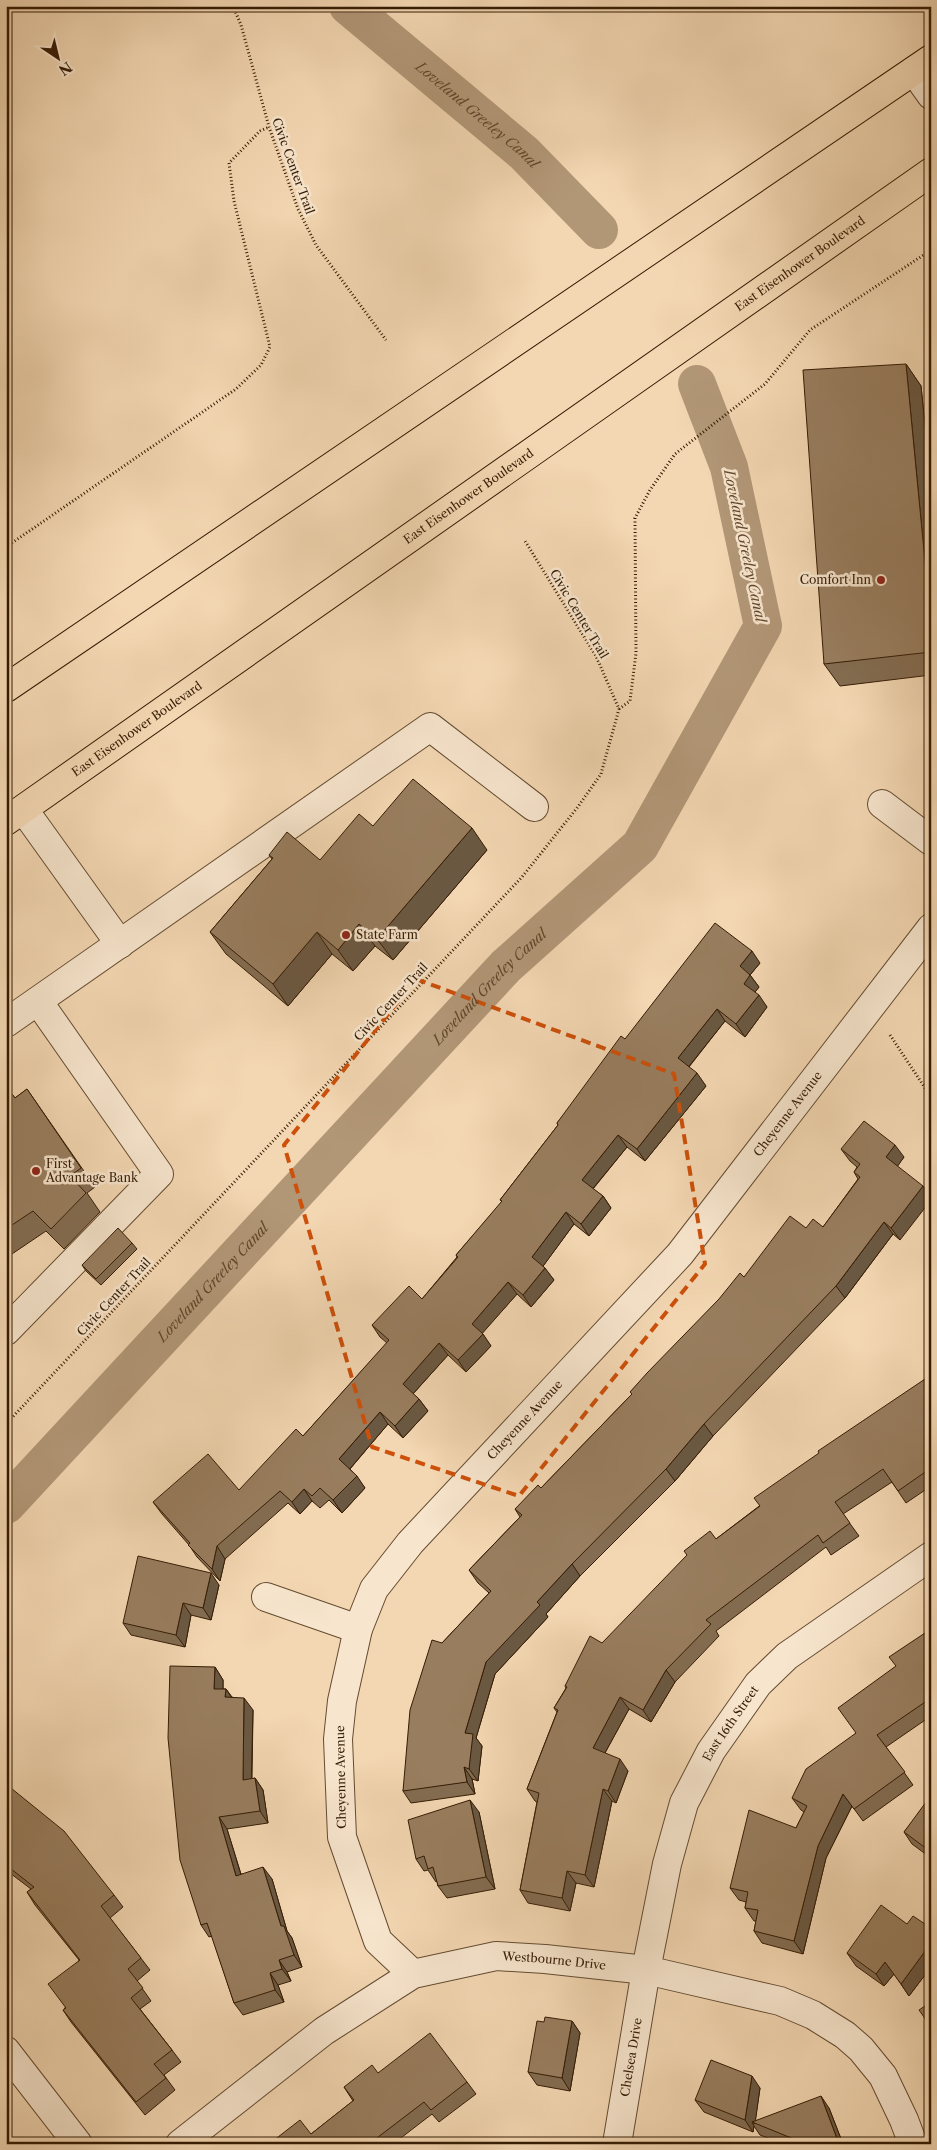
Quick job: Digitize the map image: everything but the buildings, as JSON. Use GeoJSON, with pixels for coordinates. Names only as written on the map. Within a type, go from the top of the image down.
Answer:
{"type":"FeatureCollection","features":[{"type":"Feature","properties":{"kind":"highway"},"geometry":{"type":"LineString","coordinates":[[6,688],[922,65]]}},
{"type":"Feature","properties":{"kind":"highway","name":"East Eisenhower Boulevard"},"geometry":{"type":"LineString","coordinates":[[15,816],[931,172]]}},
{"type":"Feature","properties":{"kind":"street"},"geometry":{"type":"LineString","coordinates":[[922,65],[931,95]]}},
{"type":"Feature","properties":{"kind":"street"},"geometry":{"type":"LineString","coordinates":[[6,1024],[430,727],[534,808]]}},
{"type":"Feature","properties":{"kind":"street"},"geometry":{"type":"LineString","coordinates":[[882,804],[931,841]]}},
{"type":"Feature","properties":{"kind":"street"},"geometry":{"type":"LineString","coordinates":[[15,816],[120,944]]}},
{"type":"Feature","properties":{"kind":"street","name":"Cheyenne Avenue"},"geometry":{"type":"LineString","coordinates":[[414,1974],[378,1941],[342,1837],[338,1739],[342,1701],[358,1629],[374,1589],[410,1544],[680,1254],[931,928]]}},
{"type":"Feature","properties":{"kind":"street"},"geometry":{"type":"LineString","coordinates":[[6,1331],[158,1174],[38,1001]]}},
{"type":"Feature","properties":{"kind":"street","name":"East 16th Street"},"geometry":{"type":"LineString","coordinates":[[646,1970],[667,1864],[684,1803],[710,1751],[758,1684],[787,1656],[931,1556]]}},
{"type":"Feature","properties":{"kind":"street"},"geometry":{"type":"LineString","coordinates":[[266,1597],[358,1629]]}},
{"type":"Feature","properties":{"kind":"street","name":"Westbourne Drive"},"geometry":{"type":"LineString","coordinates":[[180,2144],[324,2031],[414,1974],[496,1956],[545,1959],[646,1970],[780,2001],[813,2015],[846,2035],[861,2049],[883,2076],[913,2144]]}},
{"type":"Feature","properties":{"kind":"street","name":"Chelsea Drive"},"geometry":{"type":"LineString","coordinates":[[617,2144],[646,1970]]}},
{"type":"Feature","properties":{"kind":"street"},"geometry":{"type":"LineString","coordinates":[[6,2051],[78,2144]]}},
{"type":"Feature","properties":{"kind":"path","name":"Civic Center Trail"},"geometry":{"type":"LineString","coordinates":[[233,6],[269,127],[298,209],[316,245],[386,340]]}},
{"type":"Feature","properties":{"kind":"path"},"geometry":{"type":"LineString","coordinates":[[6,547],[236,389],[261,365],[270,347],[234,201],[229,163],[260,131],[269,127]]}},
{"type":"Feature","properties":{"kind":"path"},"geometry":{"type":"LineString","coordinates":[[619,709],[630,701],[636,653],[635,518],[650,490],[675,454],[765,384],[810,330],[931,250]]}},
{"type":"Feature","properties":{"kind":"path","name":"Civic Center Trail"},"geometry":{"type":"LineString","coordinates":[[6,1424],[522,877],[577,808],[601,774],[619,709],[596,656],[524,541]]}},
{"type":"Feature","properties":{"kind":"path"},"geometry":{"type":"LineString","coordinates":[[871,1006],[931,1097]]}},
{"type":"Feature","properties":{"kind":"highlighted area"},"geometry":{"type":"Polygon","coordinates":[[[416,979],[674,1074],[705,1264],[519,1496],[372,1447],[284,1145],[416,979]]]}},
{"type":"Feature","properties":{"kind":"waterway","name":"Loveland Greeley Canal"},"geometry":{"type":"LineString","coordinates":[[348,6],[524,153],[599,230]]}},
{"type":"Feature","properties":{"kind":"waterway","name":"Loveland Greeley Canal"},"geometry":{"type":"LineString","coordinates":[[6,1505],[506,966],[640,846],[763,626],[729,467],[697,384]]}},
{"type":"Feature","properties":{"kind":"place","name":"Comfort Inn"},"geometry":{"type":"Point","coordinates":[881,580]}},
{"type":"Feature","properties":{"kind":"place","name":"State Farm"},"geometry":{"type":"Point","coordinates":[346,935]}},
{"type":"Feature","properties":{"kind":"place","name":"First Advantage Bank"},"geometry":{"type":"Point","coordinates":[36,1171]}}]}
